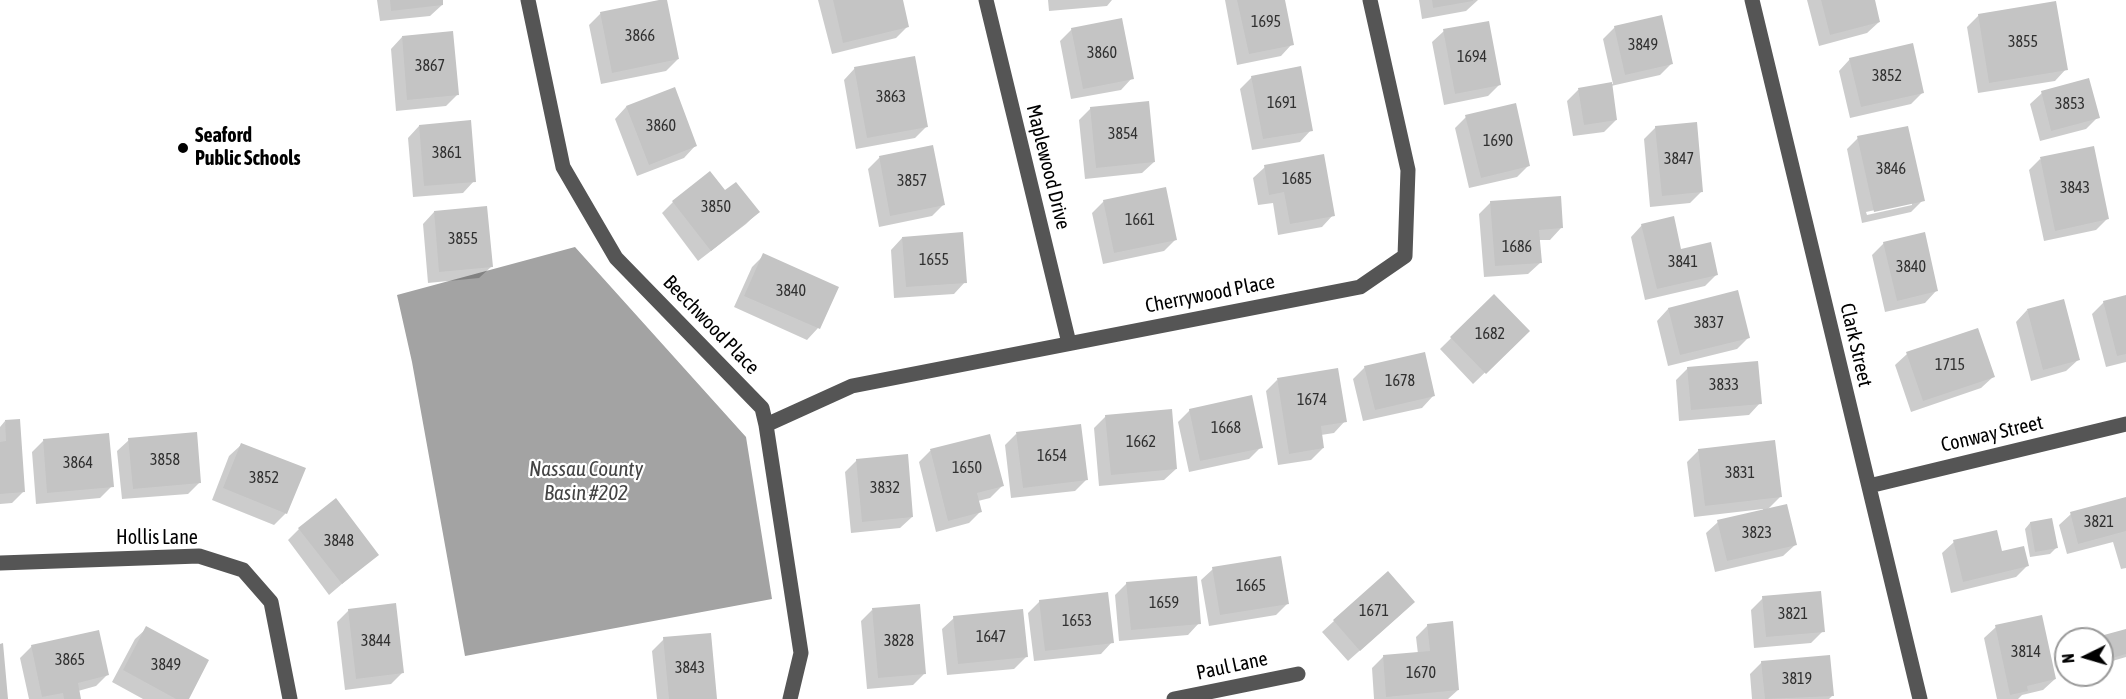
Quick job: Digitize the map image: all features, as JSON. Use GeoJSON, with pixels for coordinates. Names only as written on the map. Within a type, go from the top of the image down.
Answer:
{"type":"FeatureCollection","features":[{"type":"Feature","properties":{"kind":"street","name":"Beechwood Place"},"geometry":{"type":"LineString","coordinates":[[528,0],[563,167],[616,258],[762,408],[801,653],[790,699]]}},
{"type":"Feature","properties":{"kind":"street","name":"Maplewood Drive"},"geometry":{"type":"LineString","coordinates":[[986,0],[1069,343]]}},
{"type":"Feature","properties":{"kind":"street","name":"Cherrywood Place"},"geometry":{"type":"LineString","coordinates":[[766,425],[852,386],[1360,286],[1405,256],[1408,170],[1370,0]]}},
{"type":"Feature","properties":{"kind":"street","name":"Clark Street"},"geometry":{"type":"LineString","coordinates":[[1752,0],[1920,699]]}},
{"type":"Feature","properties":{"kind":"street","name":"Conway Street"},"geometry":{"type":"LineString","coordinates":[[1869,486],[2126,424]]}},
{"type":"Feature","properties":{"kind":"street","name":"Hollis Lane"},"geometry":{"type":"LineString","coordinates":[[0,563],[199,556],[243,570],[271,602],[290,699]]}},
{"type":"Feature","properties":{"kind":"street","name":"Paul Lane"},"geometry":{"type":"LineString","coordinates":[[1174,699],[1298,674]]}},
{"type":"Feature","properties":{"kind":"water","name":"Nassau County Basin #202"},"geometry":{"type":"Polygon","coordinates":[[[575,247],[746,437],[772,599],[465,656],[412,362],[397,295],[575,247]]]}},
{"type":"Feature","properties":{"kind":"building"},"geometry":{"type":"Polygon","coordinates":[[[390,0],[443,0],[443,5],[391,11],[390,0]]]}},
{"type":"Feature","properties":{"kind":"building"},"geometry":{"type":"Polygon","coordinates":[[[667,0],[679,59],[612,73],[600,12],[667,0]]]}},
{"type":"Feature","properties":{"kind":"building"},"geometry":{"type":"Polygon","coordinates":[[[833,0],[903,0],[909,27],[843,43],[833,0]]]}},
{"type":"Feature","properties":{"kind":"building"},"geometry":{"type":"Polygon","coordinates":[[[1237,0],[1285,0],[1294,45],[1249,54],[1237,0]]]}},
{"type":"Feature","properties":{"kind":"building"},"geometry":{"type":"Polygon","coordinates":[[[1432,0],[1473,0],[1473,1],[1433,8],[1432,0]]]}},
{"type":"Feature","properties":{"kind":"building"},"geometry":{"type":"Polygon","coordinates":[[[1821,0],[1875,0],[1880,22],[1830,35],[1821,0]]]}},
{"type":"Feature","properties":{"kind":"building"},"geometry":{"type":"Polygon","coordinates":[[[2056,1],[2068,70],[1989,83],[1978,14],[2056,1]]]}},
{"type":"Feature","properties":{"kind":"building"},"geometry":{"type":"Polygon","coordinates":[[[1662,15],[1673,64],[1625,75],[1614,26],[1662,15]]]}},
{"type":"Feature","properties":{"kind":"building"},"geometry":{"type":"Polygon","coordinates":[[[1122,18],[1134,79],[1083,89],[1071,28],[1122,18]]]}},
{"type":"Feature","properties":{"kind":"building"},"geometry":{"type":"Polygon","coordinates":[[[1489,21],[1501,85],[1455,94],[1443,29],[1489,21]]]}},
{"type":"Feature","properties":{"kind":"building"},"geometry":{"type":"Polygon","coordinates":[[[453,31],[459,95],[407,100],[402,36],[453,31]]]}},
{"type":"Feature","properties":{"kind":"building"},"geometry":{"type":"Polygon","coordinates":[[[1913,43],[1924,93],[1861,107],[1849,58],[1913,43]]]}},
{"type":"Feature","properties":{"kind":"building"},"geometry":{"type":"Polygon","coordinates":[[[915,56],[928,127],[867,138],[854,67],[915,56]]]}},
{"type":"Feature","properties":{"kind":"building"},"geometry":{"type":"Polygon","coordinates":[[[1301,66],[1313,131],[1263,139],[1251,76],[1301,66]]]}},
{"type":"Feature","properties":{"kind":"building"},"geometry":{"type":"Polygon","coordinates":[[[2089,78],[2100,118],[2051,131],[2041,91],[2089,78]]]}},
{"type":"Feature","properties":{"kind":"building"},"geometry":{"type":"Polygon","coordinates":[[[1612,82],[1617,120],[1584,125],[1578,88],[1612,82]]]}},
{"type":"Feature","properties":{"kind":"building"},"geometry":{"type":"Polygon","coordinates":[[[675,87],[697,146],[649,165],[626,106],[675,87]]]}},
{"type":"Feature","properties":{"kind":"building"},"geometry":{"type":"Polygon","coordinates":[[[1149,101],[1155,162],[1096,168],[1090,107],[1149,101]]]}},
{"type":"Feature","properties":{"kind":"building"},"geometry":{"type":"Polygon","coordinates":[[[1516,103],[1530,166],[1481,178],[1465,115],[1516,103]]]}},
{"type":"Feature","properties":{"kind":"building"},"geometry":{"type":"Polygon","coordinates":[[[471,120],[476,182],[424,186],[419,125],[471,120]]]}},
{"type":"Feature","properties":{"kind":"building"},"geometry":{"type":"Polygon","coordinates":[[[1697,122],[1703,192],[1662,196],[1655,126],[1697,122]]]}},
{"type":"Feature","properties":{"kind":"building"},"geometry":{"type":"Polygon","coordinates":[[[1908,126],[1925,201],[1874,212],[1857,136],[1908,126]]]}},
{"type":"Feature","properties":{"kind":"building"},"geometry":{"type":"Polygon","coordinates":[[[933,145],[945,205],[890,216],[879,156],[933,145]]]}},
{"type":"Feature","properties":{"kind":"building"},"geometry":{"type":"Polygon","coordinates":[[[2094,146],[2109,219],[2055,231],[2040,157],[2094,146]]]}},
{"type":"Feature","properties":{"kind":"building"},"geometry":{"type":"Polygon","coordinates":[[[1324,154],[1335,216],[1290,224],[1284,192],[1269,195],[1264,165],[1324,154]]]}},
{"type":"Feature","properties":{"kind":"building"},"geometry":{"type":"Polygon","coordinates":[[[710,171],[725,190],[736,182],[760,212],[711,251],[672,201],[710,171]]]}},
{"type":"Feature","properties":{"kind":"building"},"geometry":{"type":"Polygon","coordinates":[[[1166,187],[1177,240],[1114,253],[1103,200],[1166,187]]]}},
{"type":"Feature","properties":{"kind":"building"},"geometry":{"type":"Polygon","coordinates":[[[1561,196],[1563,228],[1539,230],[1542,263],[1495,266],[1490,201],[1561,196]]]}},
{"type":"Feature","properties":{"kind":"building"},"geometry":{"type":"Polygon","coordinates":[[[487,206],[493,267],[439,272],[434,211],[487,206]]]}},
{"type":"Feature","properties":{"kind":"building"},"geometry":{"type":"Polygon","coordinates":[[[1674,216],[1681,249],[1711,242],[1718,275],[1657,289],[1641,224],[1674,216]]]}},
{"type":"Feature","properties":{"kind":"building"},"geometry":{"type":"Polygon","coordinates":[[[963,232],[967,283],[906,287],[902,237],[963,232]]]}},
{"type":"Feature","properties":{"kind":"building"},"geometry":{"type":"Polygon","coordinates":[[[1925,232],[1938,291],[1897,301],[1883,242],[1925,232]]]}},
{"type":"Feature","properties":{"kind":"building"},"geometry":{"type":"Polygon","coordinates":[[[763,253],[839,287],[820,329],[744,296],[763,253]]]}},
{"type":"Feature","properties":{"kind":"building"},"geometry":{"type":"Polygon","coordinates":[[[1738,290],[1750,338],[1680,355],[1668,308],[1738,290]]]}},
{"type":"Feature","properties":{"kind":"building"},"geometry":{"type":"Polygon","coordinates":[[[1494,294],[1530,331],[1486,374],[1450,337],[1494,294]]]}},
{"type":"Feature","properties":{"kind":"building"},"geometry":{"type":"Polygon","coordinates":[[[2126,295],[2126,354],[2117,356],[2103,301],[2126,295]]]}},
{"type":"Feature","properties":{"kind":"building"},"geometry":{"type":"Polygon","coordinates":[[[2064,299],[2080,360],[2043,370],[2027,309],[2064,299]]]}},
{"type":"Feature","properties":{"kind":"building"},"geometry":{"type":"Polygon","coordinates":[[[1978,328],[1995,377],[1923,401],[1906,352],[1978,328]]]}},
{"type":"Feature","properties":{"kind":"building"},"geometry":{"type":"Polygon","coordinates":[[[1425,352],[1435,396],[1375,410],[1364,366],[1425,352]]]}},
{"type":"Feature","properties":{"kind":"building"},"geometry":{"type":"Polygon","coordinates":[[[1758,361],[1762,404],[1691,410],[1687,367],[1758,361]]]}},
{"type":"Feature","properties":{"kind":"building"},"geometry":{"type":"Polygon","coordinates":[[[1338,368],[1347,422],[1321,426],[1324,448],[1289,454],[1277,378],[1338,368]]]}},
{"type":"Feature","properties":{"kind":"building"},"geometry":{"type":"Polygon","coordinates":[[[1252,395],[1263,448],[1200,461],[1189,409],[1252,395]]]}},
{"type":"Feature","properties":{"kind":"building"},"geometry":{"type":"Polygon","coordinates":[[[1172,409],[1177,469],[1111,475],[1105,415],[1172,409]]]}},
{"type":"Feature","properties":{"kind":"building"},"geometry":{"type":"Polygon","coordinates":[[[20,419],[25,492],[0,494],[0,442],[6,441],[5,420],[20,419]]]}},
{"type":"Feature","properties":{"kind":"building"},"geometry":{"type":"Polygon","coordinates":[[[1081,424],[1088,480],[1023,488],[1016,432],[1081,424]]]}},
{"type":"Feature","properties":{"kind":"building"},"geometry":{"type":"Polygon","coordinates":[[[197,432],[201,483],[133,489],[128,438],[197,432]]]}},
{"type":"Feature","properties":{"kind":"building"},"geometry":{"type":"Polygon","coordinates":[[[109,433],[114,487],[47,493],[43,439],[109,433]]]}},
{"type":"Feature","properties":{"kind":"building"},"geometry":{"type":"Polygon","coordinates":[[[990,434],[1004,486],[977,493],[982,512],[948,521],[930,449],[990,434]]]}},
{"type":"Feature","properties":{"kind":"building"},"geometry":{"type":"Polygon","coordinates":[[[1775,440],[1782,497],[1705,506],[1698,449],[1775,440]]]}},
{"type":"Feature","properties":{"kind":"building"},"geometry":{"type":"Polygon","coordinates":[[[241,443],[306,468],[287,514],[223,488],[241,443]]]}},
{"type":"Feature","properties":{"kind":"building"},"geometry":{"type":"Polygon","coordinates":[[[908,454],[913,517],[862,522],[856,459],[908,454]]]}},
{"type":"Feature","properties":{"kind":"building"},"geometry":{"type":"Polygon","coordinates":[[[2126,497],[2126,531],[2078,544],[2070,512],[2126,497]]]}},
{"type":"Feature","properties":{"kind":"building"},"geometry":{"type":"Polygon","coordinates":[[[336,498],[379,555],[342,584],[298,528],[336,498]]]}},
{"type":"Feature","properties":{"kind":"building"},"geometry":{"type":"Polygon","coordinates":[[[1787,504],[1797,545],[1727,561],[1717,520],[1787,504]]]}},
{"type":"Feature","properties":{"kind":"building"},"geometry":{"type":"Polygon","coordinates":[[[2052,518],[2058,548],[2035,552],[2030,522],[2052,518]]]}},
{"type":"Feature","properties":{"kind":"building"},"geometry":{"type":"Polygon","coordinates":[[[1997,530],[2002,551],[2024,546],[2029,566],[1963,582],[1953,540],[1997,530]]]}},
{"type":"Feature","properties":{"kind":"building"},"geometry":{"type":"Polygon","coordinates":[[[1281,556],[1289,604],[1220,615],[1212,567],[1281,556]]]}},
{"type":"Feature","properties":{"kind":"building"},"geometry":{"type":"Polygon","coordinates":[[[1388,571],[1415,602],[1360,651],[1333,620],[1388,571]]]}},
{"type":"Feature","properties":{"kind":"building"},"geometry":{"type":"Polygon","coordinates":[[[1197,576],[1201,624],[1131,630],[1126,582],[1197,576]]]}},
{"type":"Feature","properties":{"kind":"building"},"geometry":{"type":"Polygon","coordinates":[[[1821,591],[1825,632],[1766,637],[1762,596],[1821,591]]]}},
{"type":"Feature","properties":{"kind":"building"},"geometry":{"type":"Polygon","coordinates":[[[1108,592],[1114,643],[1045,651],[1039,600],[1108,592]]]}},
{"type":"Feature","properties":{"kind":"building"},"geometry":{"type":"Polygon","coordinates":[[[396,603],[404,673],[356,679],[348,609],[396,603]]]}},
{"type":"Feature","properties":{"kind":"building"},"geometry":{"type":"Polygon","coordinates":[[[920,604],[926,674],[878,678],[872,608],[920,604]]]}},
{"type":"Feature","properties":{"kind":"building"},"geometry":{"type":"Polygon","coordinates":[[[1023,609],[1028,657],[958,664],[953,616],[1023,609]]]}},
{"type":"Feature","properties":{"kind":"building"},"geometry":{"type":"Polygon","coordinates":[[[2042,615],[2054,679],[2027,686],[2028,691],[2010,695],[1995,625],[2042,615]]]}},
{"type":"Feature","properties":{"kind":"building"},"geometry":{"type":"Polygon","coordinates":[[[1453,621],[1459,690],[1386,697],[1383,655],[1430,651],[1427,624],[1453,621]]]}},
{"type":"Feature","properties":{"kind":"building"},"geometry":{"type":"Polygon","coordinates":[[[146,626],[209,660],[189,699],[176,699],[123,670],[146,626]]]}},
{"type":"Feature","properties":{"kind":"building"},"geometry":{"type":"Polygon","coordinates":[[[2126,629],[2126,654],[2114,658],[2114,632],[2126,629]]]}},
{"type":"Feature","properties":{"kind":"building"},"geometry":{"type":"Polygon","coordinates":[[[99,630],[109,675],[78,683],[81,699],[64,699],[63,693],[42,697],[31,645],[99,630]]]}},
{"type":"Feature","properties":{"kind":"building"},"geometry":{"type":"Polygon","coordinates":[[[711,633],[717,699],[669,699],[663,637],[711,633]]]}},
{"type":"Feature","properties":{"kind":"building"},"geometry":{"type":"Polygon","coordinates":[[[3,643],[8,699],[0,699],[0,644],[3,643]]]}},
{"type":"Feature","properties":{"kind":"building"},"geometry":{"type":"Polygon","coordinates":[[[1830,655],[1834,696],[1765,699],[1761,661],[1830,655]]]}},
{"type":"Feature","properties":{"kind":"place","name":"Seaford Public Schools"},"geometry":{"type":"Point","coordinates":[183,148]}}]}
